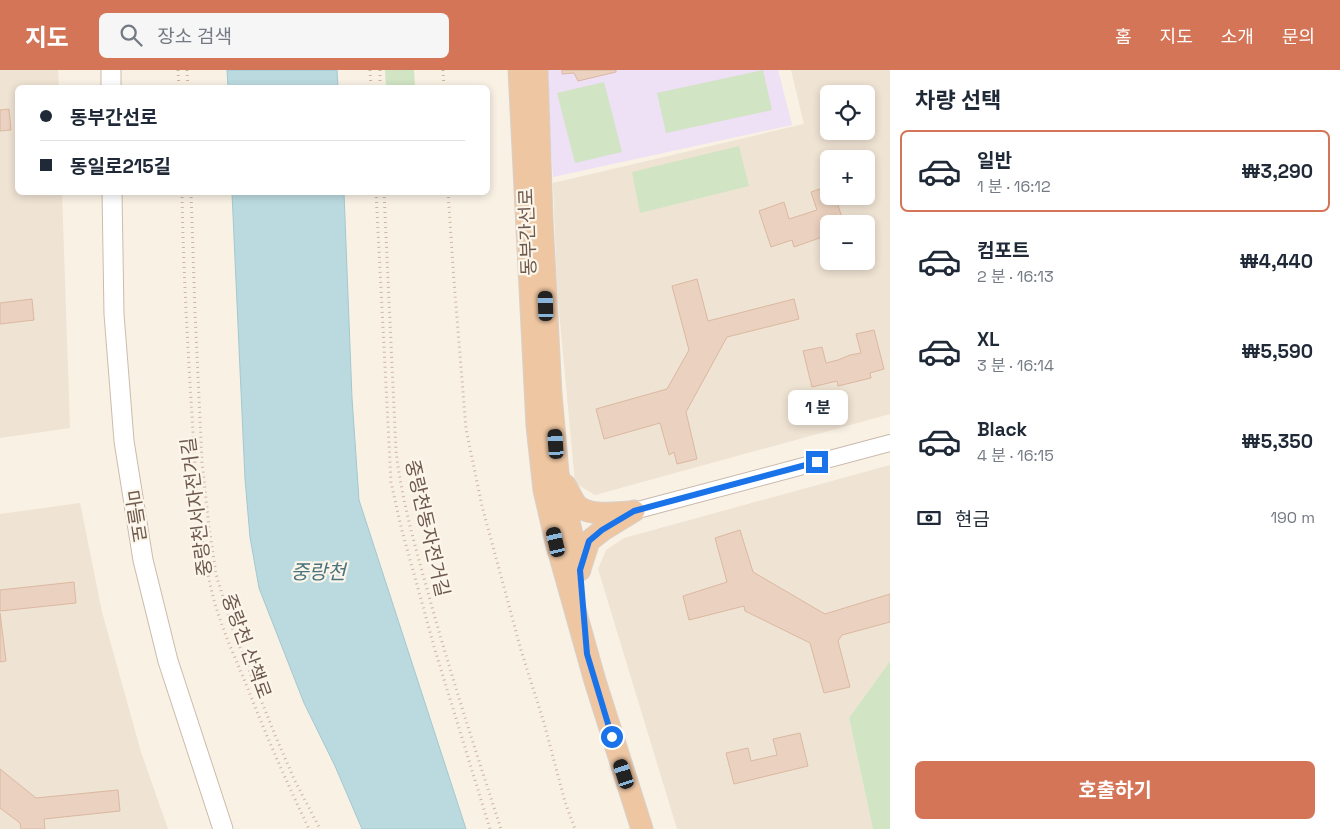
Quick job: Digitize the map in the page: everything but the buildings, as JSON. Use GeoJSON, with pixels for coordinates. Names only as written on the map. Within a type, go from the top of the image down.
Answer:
{"type":"FeatureCollection","features":[{"type":"Feature","properties":{"kind":"highway","name":"동부간선로"},"geometry":{"type":"LineString","coordinates":[[518,70],[537,426],[544,490],[556,542],[587,654],[642,829]]}},
{"type":"Feature","properties":{"kind":"highway"},"geometry":{"type":"LineString","coordinates":[[537,70],[548,354],[558,473],[580,570],[587,654]]}},
{"type":"Feature","properties":{"kind":"highway"},"geometry":{"type":"LineString","coordinates":[[558,473],[576,505],[588,511],[606,514],[634,511]]}},
{"type":"Feature","properties":{"kind":"highway"},"geometry":{"type":"LineString","coordinates":[[580,570],[589,541],[602,530],[634,511]]}},
{"type":"Feature","properties":{"kind":"main road"},"geometry":{"type":"LineString","coordinates":[[111,70],[111,85]]}},
{"type":"Feature","properties":{"kind":"main road","name":"마들로"},"geometry":{"type":"LineString","coordinates":[[112,195],[114,314],[124,440],[143,560],[168,661],[223,829]]}},
{"type":"Feature","properties":{"kind":"street"},"geometry":{"type":"LineString","coordinates":[[634,511],[890,443]]}},
{"type":"Feature","properties":{"kind":"path"},"geometry":{"type":"LineString","coordinates":[[178,70],[179,85]]}},
{"type":"Feature","properties":{"kind":"path"},"geometry":{"type":"LineString","coordinates":[[187,70],[188,85]]}},
{"type":"Feature","properties":{"kind":"path"},"geometry":{"type":"LineString","coordinates":[[370,70],[371,85]]}},
{"type":"Feature","properties":{"kind":"path"},"geometry":{"type":"LineString","coordinates":[[380,70],[380,85]]}},
{"type":"Feature","properties":{"kind":"path"},"geometry":{"type":"LineString","coordinates":[[443,70],[444,85]]}},
{"type":"Feature","properties":{"kind":"path","name":"중랑천 산책로"},"geometry":{"type":"LineString","coordinates":[[182,195],[184,272],[193,438],[198,497],[208,573],[214,599],[237,663],[287,784],[309,829]]}},
{"type":"Feature","properties":{"kind":"path","name":"중랑천서자전거길"},"geometry":{"type":"LineString","coordinates":[[191,195],[202,462],[216,574],[232,627],[275,735],[295,781],[320,829]]}},
{"type":"Feature","properties":{"kind":"path"},"geometry":{"type":"LineString","coordinates":[[376,195],[391,482],[401,527],[435,650],[490,829]]}},
{"type":"Feature","properties":{"kind":"path","name":"중랑천동자전거길"},"geometry":{"type":"LineString","coordinates":[[384,195],[396,451],[399,476],[407,513],[455,686],[501,829]]}},
{"type":"Feature","properties":{"kind":"path"},"geometry":{"type":"LineString","coordinates":[[448,195],[466,429],[482,506],[521,650],[575,829]]}},
{"type":"Feature","properties":{"kind":"shaded area"},"geometry":{"type":"Polygon","coordinates":[[[0,70],[58,70],[59,85],[15,85],[15,195],[62,195],[70,428],[0,438],[0,70]]]}},
{"type":"Feature","properties":{"kind":"shaded area"},"geometry":{"type":"Polygon","coordinates":[[[546,70],[778,70],[792,125],[553,177],[546,70]]]}},
{"type":"Feature","properties":{"kind":"shaded area"},"geometry":{"type":"Polygon","coordinates":[[[791,70],[890,70],[890,414],[595,495],[575,483],[557,289],[553,183],[804,124],[791,70]]]}},
{"type":"Feature","properties":{"kind":"shaded area"},"geometry":{"type":"Polygon","coordinates":[[[890,465],[890,661],[849,718],[873,829],[677,829],[598,569],[606,550],[624,538],[890,465]]]}},
{"type":"Feature","properties":{"kind":"shaded area"},"geometry":{"type":"Polygon","coordinates":[[[80,503],[102,612],[141,752],[168,829],[0,829],[0,514],[80,503]]]}},
{"type":"Feature","properties":{"kind":"green space"},"geometry":{"type":"Polygon","coordinates":[[[385,70],[414,70],[415,85],[386,85],[385,70]]]}},
{"type":"Feature","properties":{"kind":"green space"},"geometry":{"type":"Polygon","coordinates":[[[763,70],[772,110],[666,133],[657,93],[763,70]]]}},
{"type":"Feature","properties":{"kind":"green space"},"geometry":{"type":"Polygon","coordinates":[[[604,82],[622,152],[575,163],[557,93],[604,82]]]}},
{"type":"Feature","properties":{"kind":"green space"},"geometry":{"type":"Polygon","coordinates":[[[739,146],[749,186],[640,213],[632,172],[739,146]]]}},
{"type":"Feature","properties":{"kind":"green space"},"geometry":{"type":"Polygon","coordinates":[[[890,661],[890,829],[873,829],[849,718],[890,661]]]}},
{"type":"Feature","properties":{"kind":"water"},"geometry":{"type":"Polygon","coordinates":[[[227,70],[337,70],[338,85],[228,85],[227,70]]]}},
{"type":"Feature","properties":{"kind":"water","name":"중랑천"},"geometry":{"type":"Polygon","coordinates":[[[232,195],[344,195],[352,398],[359,500],[466,829],[362,829],[335,766],[304,703],[259,588],[250,537],[245,479],[232,195]]]}},
{"type":"Feature","properties":{"kind":"route"},"geometry":{"type":"LineString","coordinates":[[612,737],[587,654],[580,570],[589,541],[602,530],[634,511],[817,462]]}}]}
